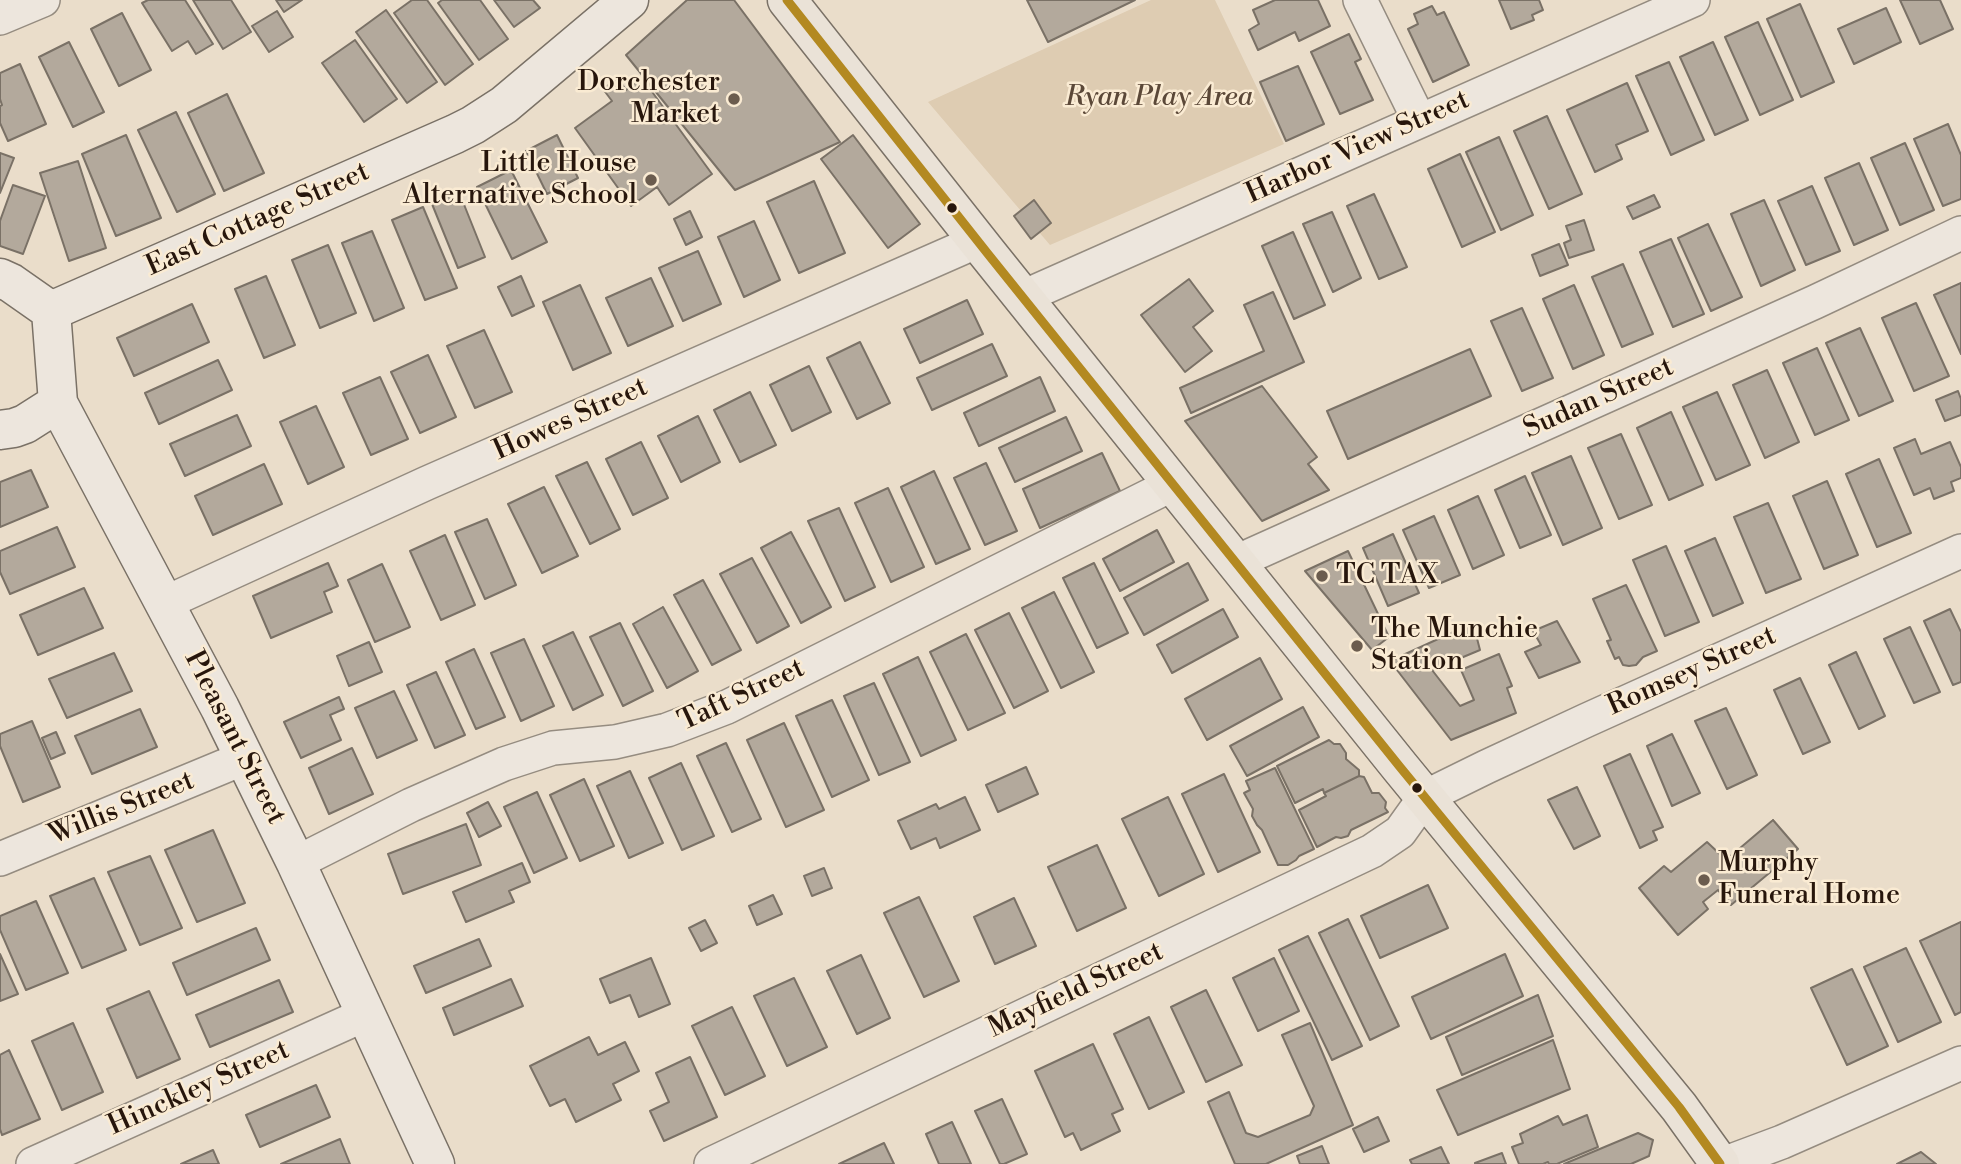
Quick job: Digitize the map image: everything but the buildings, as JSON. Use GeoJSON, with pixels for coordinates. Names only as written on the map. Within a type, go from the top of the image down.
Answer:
{"type":"FeatureCollection","features":[{"type":"Feature","properties":{"kind":"main road"},"geometry":{"type":"LineString","coordinates":[[787,0],[1425,797],[1679,1107],[1721,1164]]}},
{"type":"Feature","properties":{"kind":"street"},"geometry":{"type":"LineString","coordinates":[[0,18],[43,0]]}},
{"type":"Feature","properties":{"kind":"street","name":"East Cottage Street"},"geometry":{"type":"LineString","coordinates":[[51,311],[473,125],[505,105],[629,0]]}},
{"type":"Feature","properties":{"kind":"street"},"geometry":{"type":"LineString","coordinates":[[1360,0],[1419,120]]}},
{"type":"Feature","properties":{"kind":"street","name":"Harbor View Street"},"geometry":{"type":"LineString","coordinates":[[1023,297],[1693,0]]}},
{"type":"Feature","properties":{"kind":"street","name":"Sudan Street"},"geometry":{"type":"LineString","coordinates":[[1236,562],[1815,302],[1961,233]]}},
{"type":"Feature","properties":{"kind":"street","name":"Howes Street"},"geometry":{"type":"LineString","coordinates":[[165,603],[427,483],[978,241]]}},
{"type":"Feature","properties":{"kind":"street"},"geometry":{"type":"LineString","coordinates":[[0,278],[51,311]]}},
{"type":"Feature","properties":{"kind":"street","name":"Pleasant Street"},"geometry":{"type":"LineString","coordinates":[[51,311],[58,403],[244,758],[296,863],[435,1164]]}},
{"type":"Feature","properties":{"kind":"street"},"geometry":{"type":"LineString","coordinates":[[0,430],[25,424],[58,403]]}},
{"type":"Feature","properties":{"kind":"street","name":"Taft Street"},"geometry":{"type":"LineString","coordinates":[[296,863],[411,805],[504,764],[553,748],[615,742],[667,730],[727,707],[1173,484]]}},
{"type":"Feature","properties":{"kind":"street","name":"Romsey Street"},"geometry":{"type":"LineString","coordinates":[[1425,797],[1587,720],[1961,551]]}},
{"type":"Feature","properties":{"kind":"street","name":"Willis Street"},"geometry":{"type":"LineString","coordinates":[[0,859],[244,758]]}},
{"type":"Feature","properties":{"kind":"street","name":"Mayfield Street"},"geometry":{"type":"LineString","coordinates":[[711,1164],[1372,851],[1400,832],[1425,797]]}},
{"type":"Feature","properties":{"kind":"street","name":"Hinckley Street"},"geometry":{"type":"LineString","coordinates":[[33,1164],[366,1014]]}},
{"type":"Feature","properties":{"kind":"street"},"geometry":{"type":"LineString","coordinates":[[1721,1164],[1782,1142],[1961,1063]]}},
{"type":"Feature","properties":{"kind":"green space","name":"Ryan Play Area"},"geometry":{"type":"Polygon","coordinates":[[[1151,0],[1215,0],[1284,144],[1050,245],[928,102],[1151,0]]]}},
{"type":"Feature","properties":{"kind":"transit line"},"geometry":{"type":"LineString","coordinates":[[787,0],[1400,767],[1679,1107],[1720,1164]]}},
{"type":"Feature","properties":{"kind":"place","name":"Dorchester Market"},"geometry":{"type":"Point","coordinates":[734,99]}},
{"type":"Feature","properties":{"kind":"place","name":"Little House Alternative School"},"geometry":{"type":"Point","coordinates":[651,180]}},
{"type":"Feature","properties":{"kind":"place","name":"TC TAX"},"geometry":{"type":"Point","coordinates":[1322,576]}},
{"type":"Feature","properties":{"kind":"place","name":"The Munchie Station"},"geometry":{"type":"Point","coordinates":[1357,646]}},
{"type":"Feature","properties":{"kind":"place","name":"Murphy Funeral Home"},"geometry":{"type":"Point","coordinates":[1704,880]}}]}
